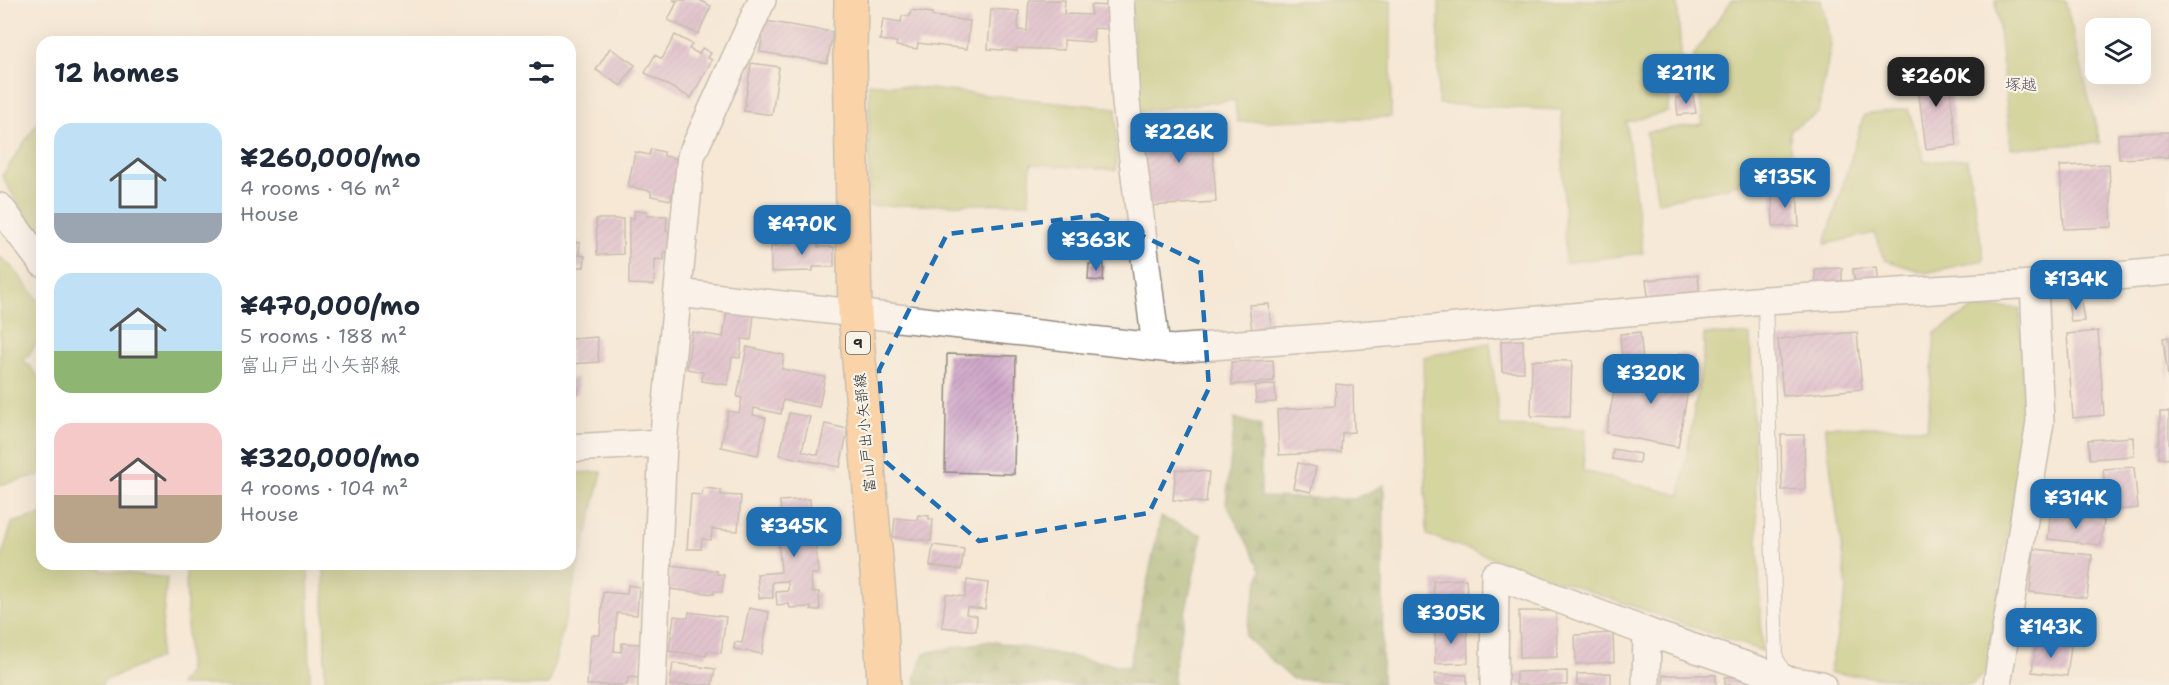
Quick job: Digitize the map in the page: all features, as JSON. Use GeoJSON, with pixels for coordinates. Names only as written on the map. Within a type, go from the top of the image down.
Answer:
{"type":"FeatureCollection","features":[{"type":"Feature","properties":{"kind":"main road","name":"富山戸出小矢部線"},"geometry":{"type":"LineString","coordinates":[[851,0],[855,314],[880,607],[884,685]]}},
{"type":"Feature","properties":{"kind":"street"},"geometry":{"type":"LineString","coordinates":[[652,685],[663,443],[691,156],[762,0]]}},
{"type":"Feature","properties":{"kind":"street"},"geometry":{"type":"LineString","coordinates":[[1120,0],[1126,102],[1156,347]]}},
{"type":"Feature","properties":{"kind":"street"},"geometry":{"type":"LineString","coordinates":[[0,207],[36,255]]}},
{"type":"Feature","properties":{"kind":"street"},"geometry":{"type":"LineString","coordinates":[[678,293],[1172,349],[1389,333],[1766,300],[2034,285],[2169,271]]}},
{"type":"Feature","properties":{"kind":"street"},"geometry":{"type":"LineString","coordinates":[[2000,684],[2040,422],[2034,285]]}},
{"type":"Feature","properties":{"kind":"street"},"geometry":{"type":"LineString","coordinates":[[576,448],[663,443]]}},
{"type":"Feature","properties":{"kind":"street"},"geometry":{"type":"LineString","coordinates":[[1494,685],[1495,575],[1788,682],[1822,685]]}},
{"type":"Feature","properties":{"kind":"street"},"geometry":{"type":"LineString","coordinates":[[1646,685],[1647,632]]}},
{"type":"Feature","properties":{"kind":"lane"},"geometry":{"type":"LineString","coordinates":[[1766,300],[1776,658],[1788,682]]}},
{"type":"Feature","properties":{"kind":"highlighted area"},"geometry":{"type":"Polygon","coordinates":[[[1098,215],[1200,263],[1209,388],[1149,513],[979,541],[886,462],[879,370],[947,234],[1098,215]]]}},
{"type":"Feature","properties":{"kind":"green space"},"geometry":{"type":"Polygon","coordinates":[[[1131,0],[1391,0],[1391,117],[1237,122],[1235,100],[1138,111],[1131,0]]]}},
{"type":"Feature","properties":{"kind":"green space"},"geometry":{"type":"Polygon","coordinates":[[[1439,0],[1677,0],[1682,66],[1671,67],[1668,112],[1626,122],[1643,253],[1565,263],[1562,110],[1438,104],[1439,0]]]}},
{"type":"Feature","properties":{"kind":"green space"},"geometry":{"type":"Polygon","coordinates":[[[1732,0],[1821,0],[1831,45],[1818,113],[1790,130],[1791,173],[1658,202],[1646,132],[1703,124],[1694,55],[1732,0]]]}},
{"type":"Feature","properties":{"kind":"green space"},"geometry":{"type":"Polygon","coordinates":[[[1996,0],[2065,0],[2100,143],[2011,148],[1996,0]]]}},
{"type":"Feature","properties":{"kind":"green space"},"geometry":{"type":"Polygon","coordinates":[[[869,83],[1116,108],[1116,170],[1031,164],[1029,203],[869,206],[869,83]]]}},
{"type":"Feature","properties":{"kind":"green space"},"geometry":{"type":"Polygon","coordinates":[[[1908,109],[1925,162],[1967,159],[1984,260],[1926,273],[1885,260],[1875,233],[1825,244],[1864,115],[1908,109]]]}},
{"type":"Feature","properties":{"kind":"green space"},"geometry":{"type":"Polygon","coordinates":[[[36,125],[36,234],[2,176],[36,125]]]}},
{"type":"Feature","properties":{"kind":"green space"},"geometry":{"type":"Polygon","coordinates":[[[0,257],[14,269],[36,297],[36,345],[24,360],[36,374],[36,476],[0,485],[0,257]]]}},
{"type":"Feature","properties":{"kind":"green space"},"geometry":{"type":"Polygon","coordinates":[[[1974,308],[2020,308],[2024,424],[1986,673],[1971,685],[1829,673],[1847,589],[1825,426],[1927,428],[1935,333],[1974,308]]]}},
{"type":"Feature","properties":{"kind":"green space"},"geometry":{"type":"Polygon","coordinates":[[[1704,334],[1750,335],[1762,651],[1427,535],[1423,357],[1490,343],[1500,426],[1586,429],[1583,471],[1680,495],[1704,351],[1704,334]]]}},
{"type":"Feature","properties":{"kind":"green space"},"geometry":{"type":"Polygon","coordinates":[[[1235,418],[1261,426],[1261,497],[1354,499],[1384,485],[1382,685],[1292,679],[1245,636],[1261,569],[1226,503],[1235,418]]]}},
{"type":"Feature","properties":{"kind":"green space"},"geometry":{"type":"Polygon","coordinates":[[[602,472],[549,685],[325,685],[324,570],[576,570],[576,473],[602,472]]]}},
{"type":"Feature","properties":{"kind":"green space"},"geometry":{"type":"Polygon","coordinates":[[[36,516],[36,570],[102,570],[167,578],[159,658],[103,681],[103,685],[0,685],[0,562],[12,523],[36,516]]]}},
{"type":"Feature","properties":{"kind":"green space"},"geometry":{"type":"Polygon","coordinates":[[[1161,517],[1202,535],[1174,666],[1174,685],[916,685],[915,678],[924,653],[990,641],[1129,667],[1161,517]]]}},
{"type":"Feature","properties":{"kind":"green space"},"geometry":{"type":"Polygon","coordinates":[[[186,570],[308,570],[310,685],[179,685],[188,672],[186,570]]]}},
{"type":"Feature","properties":{"kind":"building"},"geometry":{"type":"Polygon","coordinates":[[[673,0],[699,0],[711,6],[698,34],[668,20],[677,2],[673,0]]]}},
{"type":"Feature","properties":{"kind":"building"},"geometry":{"type":"Polygon","coordinates":[[[1029,0],[1065,0],[1064,14],[1091,15],[1091,5],[1112,6],[1110,29],[1094,28],[1093,42],[1064,40],[1064,50],[988,49],[991,9],[1019,11],[1018,30],[1027,31],[1029,0]]]}},
{"type":"Feature","properties":{"kind":"building"},"geometry":{"type":"Polygon","coordinates":[[[911,10],[932,13],[932,16],[970,21],[967,49],[918,43],[917,49],[896,46],[897,42],[880,40],[883,19],[901,22],[902,16],[910,16],[911,10]]]}},
{"type":"Feature","properties":{"kind":"building"},"geometry":{"type":"Polygon","coordinates":[[[765,21],[833,32],[827,63],[760,52],[765,21]]]}},
{"type":"Feature","properties":{"kind":"building"},"geometry":{"type":"Polygon","coordinates":[[[675,35],[692,44],[689,49],[699,54],[702,48],[711,53],[708,58],[712,60],[691,98],[645,73],[655,55],[662,59],[675,35]]]}},
{"type":"Feature","properties":{"kind":"building"},"geometry":{"type":"Polygon","coordinates":[[[610,48],[635,65],[621,86],[596,70],[610,48]]]}},
{"type":"Feature","properties":{"kind":"building"},"geometry":{"type":"Polygon","coordinates":[[[751,63],[779,67],[772,115],[744,111],[751,63]]]}},
{"type":"Feature","properties":{"kind":"building"},"geometry":{"type":"Polygon","coordinates":[[[1947,68],[1957,145],[1926,149],[1916,72],[1947,68]]]}},
{"type":"Feature","properties":{"kind":"building"},"geometry":{"type":"Polygon","coordinates":[[[1693,95],[1696,113],[1678,115],[1676,98],[1693,95]]]}},
{"type":"Feature","properties":{"kind":"building"},"geometry":{"type":"Polygon","coordinates":[[[1211,123],[1216,202],[1147,206],[1142,127],[1211,123]]]}},
{"type":"Feature","properties":{"kind":"building"},"geometry":{"type":"Polygon","coordinates":[[[2169,132],[2169,157],[2119,159],[2118,134],[2169,132]]]}},
{"type":"Feature","properties":{"kind":"building"},"geometry":{"type":"Polygon","coordinates":[[[651,149],[664,152],[664,156],[679,159],[671,200],[651,196],[651,191],[628,187],[635,152],[649,155],[651,149]]]}},
{"type":"Feature","properties":{"kind":"building"},"geometry":{"type":"Polygon","coordinates":[[[2109,164],[2112,227],[2064,229],[2060,166],[2109,164]]]}},
{"type":"Feature","properties":{"kind":"building"},"geometry":{"type":"Polygon","coordinates":[[[1797,190],[1799,226],[1773,227],[1772,191],[1797,190]]]}},
{"type":"Feature","properties":{"kind":"building"},"geometry":{"type":"Polygon","coordinates":[[[634,211],[647,211],[647,216],[667,216],[666,231],[669,231],[669,252],[664,252],[664,260],[655,259],[654,285],[629,284],[629,218],[634,218],[634,211]]]}},
{"type":"Feature","properties":{"kind":"building"},"geometry":{"type":"Polygon","coordinates":[[[596,219],[623,219],[623,254],[597,255],[596,219]]]}},
{"type":"Feature","properties":{"kind":"building"},"geometry":{"type":"Polygon","coordinates":[[[800,235],[818,235],[818,247],[834,247],[834,267],[813,267],[813,271],[771,272],[771,246],[792,245],[792,241],[800,241],[800,235]]]}},
{"type":"Feature","properties":{"kind":"building"},"geometry":{"type":"Polygon","coordinates":[[[576,243],[580,243],[579,255],[585,256],[584,267],[576,267],[576,243]]]}},
{"type":"Feature","properties":{"kind":"building"},"geometry":{"type":"Polygon","coordinates":[[[1089,264],[1104,264],[1103,281],[1088,280],[1089,264]]]}},
{"type":"Feature","properties":{"kind":"building"},"geometry":{"type":"Polygon","coordinates":[[[1876,267],[1878,286],[1855,289],[1853,269],[1876,267]]]}},
{"type":"Feature","properties":{"kind":"building"},"geometry":{"type":"Polygon","coordinates":[[[1842,268],[1842,292],[1816,293],[1815,269],[1842,268]]]}},
{"type":"Feature","properties":{"kind":"building"},"geometry":{"type":"Polygon","coordinates":[[[1698,275],[1700,299],[1649,304],[1646,280],[1698,275]]]}},
{"type":"Feature","properties":{"kind":"building"},"geometry":{"type":"Polygon","coordinates":[[[2081,300],[2084,321],[2071,322],[2068,301],[2081,300]]]}},
{"type":"Feature","properties":{"kind":"building"},"geometry":{"type":"Polygon","coordinates":[[[1269,304],[1271,328],[1252,331],[1249,305],[1269,304]]]}},
{"type":"Feature","properties":{"kind":"building"},"geometry":{"type":"Polygon","coordinates":[[[727,311],[754,315],[751,340],[742,339],[740,358],[732,357],[728,385],[702,381],[703,372],[687,369],[692,332],[723,337],[727,311]]]}},
{"type":"Feature","properties":{"kind":"building"},"geometry":{"type":"Polygon","coordinates":[[[2098,331],[2104,415],[2073,418],[2067,334],[2098,331]]]}},
{"type":"Feature","properties":{"kind":"building"},"geometry":{"type":"Polygon","coordinates":[[[1640,332],[1644,370],[1623,371],[1620,334],[1640,332]]]}},
{"type":"Feature","properties":{"kind":"building"},"geometry":{"type":"Polygon","coordinates":[[[1857,332],[1862,389],[1783,396],[1778,339],[1857,332]]]}},
{"type":"Feature","properties":{"kind":"building"},"geometry":{"type":"Polygon","coordinates":[[[597,337],[599,362],[576,364],[576,339],[597,337]]]}},
{"type":"Feature","properties":{"kind":"building"},"geometry":{"type":"Polygon","coordinates":[[[2169,337],[2169,377],[2168,378],[2163,338],[2169,337]]]}},
{"type":"Feature","properties":{"kind":"building"},"geometry":{"type":"Polygon","coordinates":[[[1523,340],[1524,372],[1502,372],[1501,341],[1523,340]]]}},
{"type":"Feature","properties":{"kind":"building"},"geometry":{"type":"Polygon","coordinates":[[[747,347],[784,355],[782,369],[825,377],[819,407],[783,400],[781,414],[754,408],[753,415],[766,418],[758,455],[721,447],[728,411],[739,413],[742,398],[737,397],[747,347]]]}},
{"type":"Feature","properties":{"kind":"building"},"geometry":{"type":"Polygon","coordinates":[[[1680,353],[1694,356],[1678,447],[1606,433],[1618,370],[1676,381],[1680,353]]]}},
{"type":"Feature","properties":{"kind":"building"},"geometry":{"type":"Polygon","coordinates":[[[947,354],[1016,356],[1014,474],[945,472],[947,354]]]}},
{"type":"Feature","properties":{"kind":"building"},"geometry":{"type":"Polygon","coordinates":[[[1273,360],[1274,381],[1232,385],[1231,362],[1273,360]]]}},
{"type":"Feature","properties":{"kind":"building"},"geometry":{"type":"Polygon","coordinates":[[[1532,360],[1572,361],[1570,417],[1531,416],[1532,360]]]}},
{"type":"Feature","properties":{"kind":"building"},"geometry":{"type":"Polygon","coordinates":[[[577,378],[578,394],[576,394],[577,378]]]}},
{"type":"Feature","properties":{"kind":"building"},"geometry":{"type":"Polygon","coordinates":[[[1275,384],[1276,402],[1256,403],[1255,386],[1275,384]]]}},
{"type":"Feature","properties":{"kind":"building"},"geometry":{"type":"Polygon","coordinates":[[[1336,384],[1353,386],[1354,432],[1342,433],[1341,452],[1279,455],[1277,410],[1335,406],[1336,384]]]}},
{"type":"Feature","properties":{"kind":"building"},"geometry":{"type":"Polygon","coordinates":[[[2160,412],[2169,412],[2169,459],[2159,458],[2160,412]]]}},
{"type":"Feature","properties":{"kind":"building"},"geometry":{"type":"Polygon","coordinates":[[[789,413],[810,417],[802,451],[818,455],[825,424],[848,429],[840,467],[780,455],[789,413]]]}},
{"type":"Feature","properties":{"kind":"building"},"geometry":{"type":"Polygon","coordinates":[[[1781,435],[1804,435],[1805,489],[1782,490],[1781,435]]]}},
{"type":"Feature","properties":{"kind":"building"},"geometry":{"type":"Polygon","coordinates":[[[2133,437],[2134,456],[2090,459],[2088,440],[2133,437]]]}},
{"type":"Feature","properties":{"kind":"building"},"geometry":{"type":"Polygon","coordinates":[[[1613,449],[1640,454],[1639,463],[1612,459],[1613,449]]]}},
{"type":"Feature","properties":{"kind":"building"},"geometry":{"type":"Polygon","coordinates":[[[1298,463],[1316,467],[1311,492],[1293,488],[1298,463]]]}},
{"type":"Feature","properties":{"kind":"building"},"geometry":{"type":"Polygon","coordinates":[[[2134,467],[2138,508],[2107,511],[2103,469],[2134,467]]]}},
{"type":"Feature","properties":{"kind":"building"},"geometry":{"type":"Polygon","coordinates":[[[1176,469],[1209,472],[1206,503],[1173,500],[1176,469]]]}},
{"type":"Feature","properties":{"kind":"building"},"geometry":{"type":"Polygon","coordinates":[[[2074,484],[2081,484],[2082,506],[2075,507],[2074,484]]]}},
{"type":"Feature","properties":{"kind":"building"},"geometry":{"type":"Polygon","coordinates":[[[703,488],[721,490],[721,495],[741,496],[738,531],[712,529],[711,540],[702,539],[701,549],[687,549],[691,494],[702,495],[703,488]]]}},
{"type":"Feature","properties":{"kind":"building"},"geometry":{"type":"Polygon","coordinates":[[[810,499],[818,574],[811,574],[812,592],[819,592],[820,610],[811,610],[811,607],[790,608],[789,604],[777,605],[776,592],[788,591],[788,581],[772,582],[773,598],[759,598],[757,574],[781,572],[777,527],[782,527],[780,501],[810,499]]]}},
{"type":"Feature","properties":{"kind":"building"},"geometry":{"type":"Polygon","coordinates":[[[918,515],[929,516],[929,519],[933,519],[931,541],[893,537],[895,518],[917,520],[918,515]]]}},
{"type":"Feature","properties":{"kind":"building"},"geometry":{"type":"Polygon","coordinates":[[[2050,515],[2104,520],[2101,545],[2048,539],[2050,515]]]}},
{"type":"Feature","properties":{"kind":"building"},"geometry":{"type":"Polygon","coordinates":[[[933,545],[964,549],[961,570],[930,566],[933,545]]]}},
{"type":"Feature","properties":{"kind":"building"},"geometry":{"type":"Polygon","coordinates":[[[2034,549],[2092,555],[2087,598],[2030,592],[2034,549]]]}},
{"type":"Feature","properties":{"kind":"building"},"geometry":{"type":"Polygon","coordinates":[[[671,565],[717,571],[717,574],[724,575],[722,592],[714,591],[714,594],[668,589],[671,565]]]}},
{"type":"Feature","properties":{"kind":"building"},"geometry":{"type":"Polygon","coordinates":[[[1466,579],[1468,614],[1435,616],[1433,581],[1466,579]]]}},
{"type":"Feature","properties":{"kind":"building"},"geometry":{"type":"Polygon","coordinates":[[[967,580],[988,583],[985,609],[967,607],[966,614],[977,616],[976,631],[942,627],[946,594],[965,597],[967,580]]]}},
{"type":"Feature","properties":{"kind":"building"},"geometry":{"type":"Polygon","coordinates":[[[628,585],[639,587],[637,615],[617,613],[614,651],[621,652],[622,643],[642,644],[639,678],[628,677],[627,685],[587,685],[591,635],[600,635],[603,592],[627,594],[628,585]]]}},
{"type":"Feature","properties":{"kind":"building"},"geometry":{"type":"Polygon","coordinates":[[[749,608],[769,612],[762,654],[734,649],[735,642],[742,643],[749,608]]]}},
{"type":"Feature","properties":{"kind":"building"},"geometry":{"type":"Polygon","coordinates":[[[1519,611],[1556,611],[1557,657],[1520,658],[1519,611]]]}},
{"type":"Feature","properties":{"kind":"building"},"geometry":{"type":"Polygon","coordinates":[[[689,612],[726,617],[721,653],[707,651],[706,656],[669,651],[674,616],[688,618],[689,612]]]}},
{"type":"Feature","properties":{"kind":"building"},"geometry":{"type":"Polygon","coordinates":[[[1435,627],[1467,627],[1468,663],[1435,664],[1435,627]]]}},
{"type":"Feature","properties":{"kind":"building"},"geometry":{"type":"Polygon","coordinates":[[[1613,633],[1614,662],[1576,664],[1575,635],[1613,633]]]}},
{"type":"Feature","properties":{"kind":"building"},"geometry":{"type":"Polygon","coordinates":[[[2036,641],[2071,646],[2067,676],[2032,672],[2036,641]]]}},
{"type":"Feature","properties":{"kind":"building"},"geometry":{"type":"Polygon","coordinates":[[[673,663],[715,669],[712,685],[670,685],[673,663]]]}},
{"type":"Feature","properties":{"kind":"building"},"geometry":{"type":"Polygon","coordinates":[[[1567,671],[1567,685],[1516,685],[1516,672],[1567,671]]]}},
{"type":"Feature","properties":{"kind":"building"},"geometry":{"type":"Polygon","coordinates":[[[1611,673],[1611,685],[1577,685],[1577,674],[1611,673]]]}},
{"type":"Feature","properties":{"kind":"building"},"geometry":{"type":"Polygon","coordinates":[[[1435,674],[1467,675],[1467,685],[1435,685],[1435,674]]]}},
{"type":"Feature","properties":{"kind":"building"},"geometry":{"type":"Polygon","coordinates":[[[1663,675],[1716,675],[1716,685],[1663,685],[1663,675]]]}},
{"type":"Feature","properties":{"kind":"building"},"geometry":{"type":"Polygon","coordinates":[[[1725,677],[1747,677],[1747,685],[1725,685],[1725,677]]]}},
{"type":"Feature","properties":{"kind":"district","name":"塚越"},"geometry":{"type":"Point","coordinates":[2021,84]}}]}
